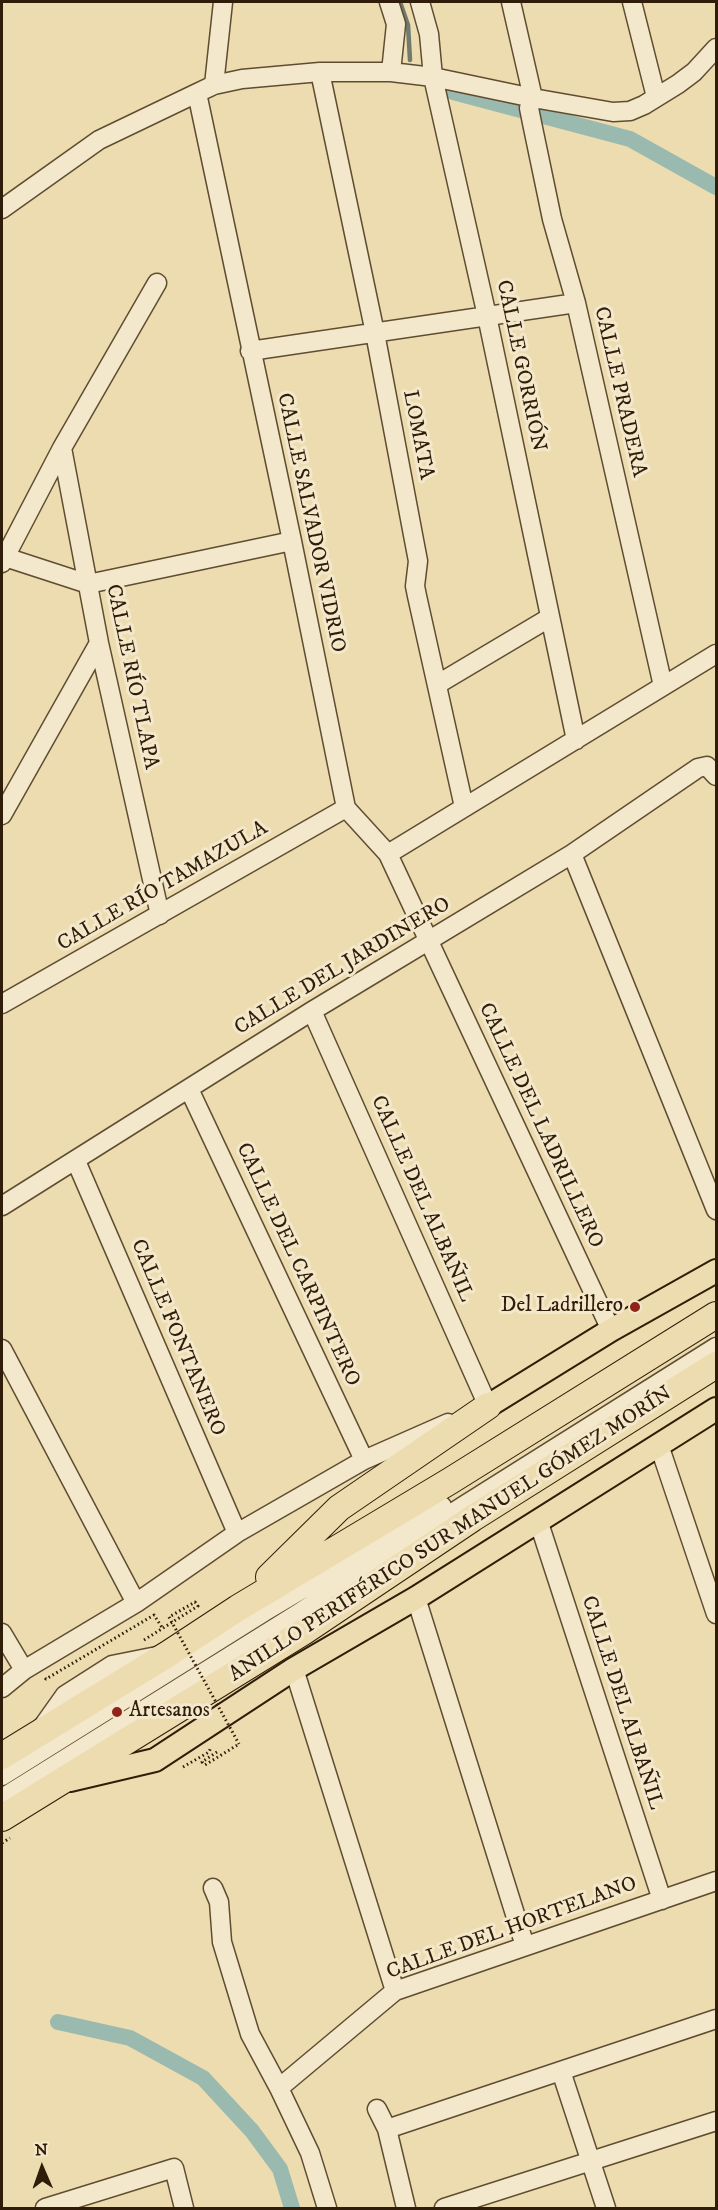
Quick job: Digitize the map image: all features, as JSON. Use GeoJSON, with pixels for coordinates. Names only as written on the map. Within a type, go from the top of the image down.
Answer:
{"type":"FeatureCollection","features":[{"type":"Feature","properties":{"kind":"highway","name":"ANILLO PERIFÉRICO SUR MANUEL GÓMEZ MORÍN"},"geometry":{"type":"LineString","coordinates":[[2,1756],[33,1744],[166,1641],[238,1608],[450,1481],[717,1315]]}},
{"type":"Feature","properties":{"kind":"highway","name":"ANILLO PERIFÉRICO SUR MANUEL GÓMEZ MORÍN"},"geometry":{"type":"LineString","coordinates":[[2,1818],[56,1775],[303,1632],[473,1518],[717,1365]]}},
{"type":"Feature","properties":{"kind":"highway"},"geometry":{"type":"LineString","coordinates":[[238,1608],[339,1508],[488,1406]]}},
{"type":"Feature","properties":{"kind":"main road"},"geometry":{"type":"LineString","coordinates":[[488,1406],[611,1330],[717,1271]]}},
{"type":"Feature","properties":{"kind":"main road"},"geometry":{"type":"LineString","coordinates":[[56,1775],[155,1760],[294,1669],[416,1598],[717,1409]]}},
{"type":"Feature","properties":{"kind":"street"},"geometry":{"type":"LineString","coordinates":[[214,85],[223,2]]}},
{"type":"Feature","properties":{"kind":"street"},"geometry":{"type":"LineString","coordinates":[[389,2],[396,24],[391,72]]}},
{"type":"Feature","properties":{"kind":"street","name":"CALLE GORRIÓN"},"geometry":{"type":"LineString","coordinates":[[420,2],[429,34],[433,77],[487,316],[576,740]]}},
{"type":"Feature","properties":{"kind":"street","name":"CALLE PRADERA"},"geometry":{"type":"LineString","coordinates":[[511,2],[552,219],[576,303],[663,686]]}},
{"type":"Feature","properties":{"kind":"street"},"geometry":{"type":"LineString","coordinates":[[632,2],[656,97]]}},
{"type":"Feature","properties":{"kind":"street"},"geometry":{"type":"LineString","coordinates":[[2,209],[99,140],[214,85],[242,79],[321,72],[391,72],[433,77],[531,110],[630,111],[644,105],[693,72],[717,48]]}},
{"type":"Feature","properties":{"kind":"street","name":"LOMATA"},"geometry":{"type":"LineString","coordinates":[[321,72],[375,333],[418,561],[415,586],[464,807]]}},
{"type":"Feature","properties":{"kind":"street","name":"CALLE SALVADOR VIDRIO"},"geometry":{"type":"LineString","coordinates":[[197,93],[346,808]]}},
{"type":"Feature","properties":{"kind":"street"},"geometry":{"type":"LineString","coordinates":[[157,284],[62,448],[3,558],[88,584],[292,541]]}},
{"type":"Feature","properties":{"kind":"street"},"geometry":{"type":"LineString","coordinates":[[250,351],[576,303]]}},
{"type":"Feature","properties":{"kind":"street","name":"CALLE RÍO TLAPA"},"geometry":{"type":"LineString","coordinates":[[62,448],[99,643],[160,915]]}},
{"type":"Feature","properties":{"kind":"street"},"geometry":{"type":"LineString","coordinates":[[438,684],[549,618]]}},
{"type":"Feature","properties":{"kind":"street"},"geometry":{"type":"LineString","coordinates":[[2,816],[99,643]]}},
{"type":"Feature","properties":{"kind":"street"},"geometry":{"type":"LineString","coordinates":[[388,854],[717,654]]}},
{"type":"Feature","properties":{"kind":"street","name":"CALLE DEL JARDINERO"},"geometry":{"type":"LineString","coordinates":[[2,1206],[312,1011],[572,854],[698,768],[712,771]]}},
{"type":"Feature","properties":{"kind":"street"},"geometry":{"type":"LineString","coordinates":[[346,808],[388,854],[428,941]]}},
{"type":"Feature","properties":{"kind":"street","name":"CALLE RÍO TAMAZULA"},"geometry":{"type":"LineString","coordinates":[[2,1004],[346,808]]}},
{"type":"Feature","properties":{"kind":"street"},"geometry":{"type":"LineString","coordinates":[[572,854],[717,1210]]}},
{"type":"Feature","properties":{"kind":"street","name":"CALLE DEL LADRILLERO"},"geometry":{"type":"LineString","coordinates":[[428,941],[611,1330]]}},
{"type":"Feature","properties":{"kind":"street","name":"CALLE DEL ALBAÑIL"},"geometry":{"type":"LineString","coordinates":[[312,1011],[488,1406]]}},
{"type":"Feature","properties":{"kind":"street","name":"CALLE DEL CARPINTERO"},"geometry":{"type":"LineString","coordinates":[[189,1089],[364,1460]]}},
{"type":"Feature","properties":{"kind":"street","name":"CALLE FONTANERO"},"geometry":{"type":"LineString","coordinates":[[76,1161],[237,1533]]}},
{"type":"Feature","properties":{"kind":"street"},"geometry":{"type":"LineString","coordinates":[[2,1776],[33,1744],[264,1612],[463,1493],[717,1336]]}},
{"type":"Feature","properties":{"kind":"street"},"geometry":{"type":"LineString","coordinates":[[2,1798],[56,1775],[463,1506],[717,1347]]}},
{"type":"Feature","properties":{"kind":"street"},"geometry":{"type":"LineString","coordinates":[[2,1348],[136,1603]]}},
{"type":"Feature","properties":{"kind":"street"},"geometry":{"type":"LineString","coordinates":[[2,1688],[29,1667],[136,1603],[237,1533],[364,1460],[488,1406]]}},
{"type":"Feature","properties":{"kind":"street"},"geometry":{"type":"LineString","coordinates":[[659,1445],[717,1614]]}},
{"type":"Feature","properties":{"kind":"street","name":"CALLE DEL ALBAÑIL"},"geometry":{"type":"LineString","coordinates":[[538,1520],[662,1900]]}},
{"type":"Feature","properties":{"kind":"street"},"geometry":{"type":"LineString","coordinates":[[416,1598],[525,1946]]}},
{"type":"Feature","properties":{"kind":"street"},"geometry":{"type":"LineString","coordinates":[[2,1633],[29,1667]]}},
{"type":"Feature","properties":{"kind":"street"},"geometry":{"type":"LineString","coordinates":[[294,1669],[395,1991]]}},
{"type":"Feature","properties":{"kind":"street","name":"CALLE DEL HORTELANO"},"geometry":{"type":"LineString","coordinates":[[279,2088],[395,1991],[717,1881]]}},
{"type":"Feature","properties":{"kind":"street"},"geometry":{"type":"LineString","coordinates":[[213,1888],[219,1902],[222,1942],[250,2034],[310,2153],[327,2208]]}},
{"type":"Feature","properties":{"kind":"street"},"geometry":{"type":"LineString","coordinates":[[387,2129],[717,2019]]}},
{"type":"Feature","properties":{"kind":"street"},"geometry":{"type":"LineString","coordinates":[[561,2071],[606,2208]]}},
{"type":"Feature","properties":{"kind":"street"},"geometry":{"type":"LineString","coordinates":[[377,2109],[387,2129],[406,2208]]}},
{"type":"Feature","properties":{"kind":"street"},"geometry":{"type":"LineString","coordinates":[[444,2208],[717,2121]]}},
{"type":"Feature","properties":{"kind":"street"},"geometry":{"type":"LineString","coordinates":[[46,2208],[174,2168],[184,2208]]}},
{"type":"Feature","properties":{"kind":"path"},"geometry":{"type":"LineString","coordinates":[[176,1621],[198,1606],[195,1602],[169,1617],[239,1744],[205,1766],[202,1761],[217,1752],[209,1752]]}},
{"type":"Feature","properties":{"kind":"path"},"geometry":{"type":"LineString","coordinates":[[29,1667],[46,1679],[153,1614],[166,1641]]}},
{"type":"Feature","properties":{"kind":"waterway"},"geometry":{"type":"LineString","coordinates":[[400,2],[408,25],[410,60]]}},
{"type":"Feature","properties":{"kind":"waterway"},"geometry":{"type":"LineString","coordinates":[[453,92],[630,139],[716,187]]}},
{"type":"Feature","properties":{"kind":"waterway"},"geometry":{"type":"LineString","coordinates":[[58,2022],[130,2038],[203,2078],[252,2131],[280,2169],[292,2208]]}},
{"type":"Feature","properties":{"kind":"place","name":"Del Ladrillero"},"geometry":{"type":"Point","coordinates":[635,1307]}},
{"type":"Feature","properties":{"kind":"place","name":"Artesanos"},"geometry":{"type":"Point","coordinates":[117,1712]}}]}
